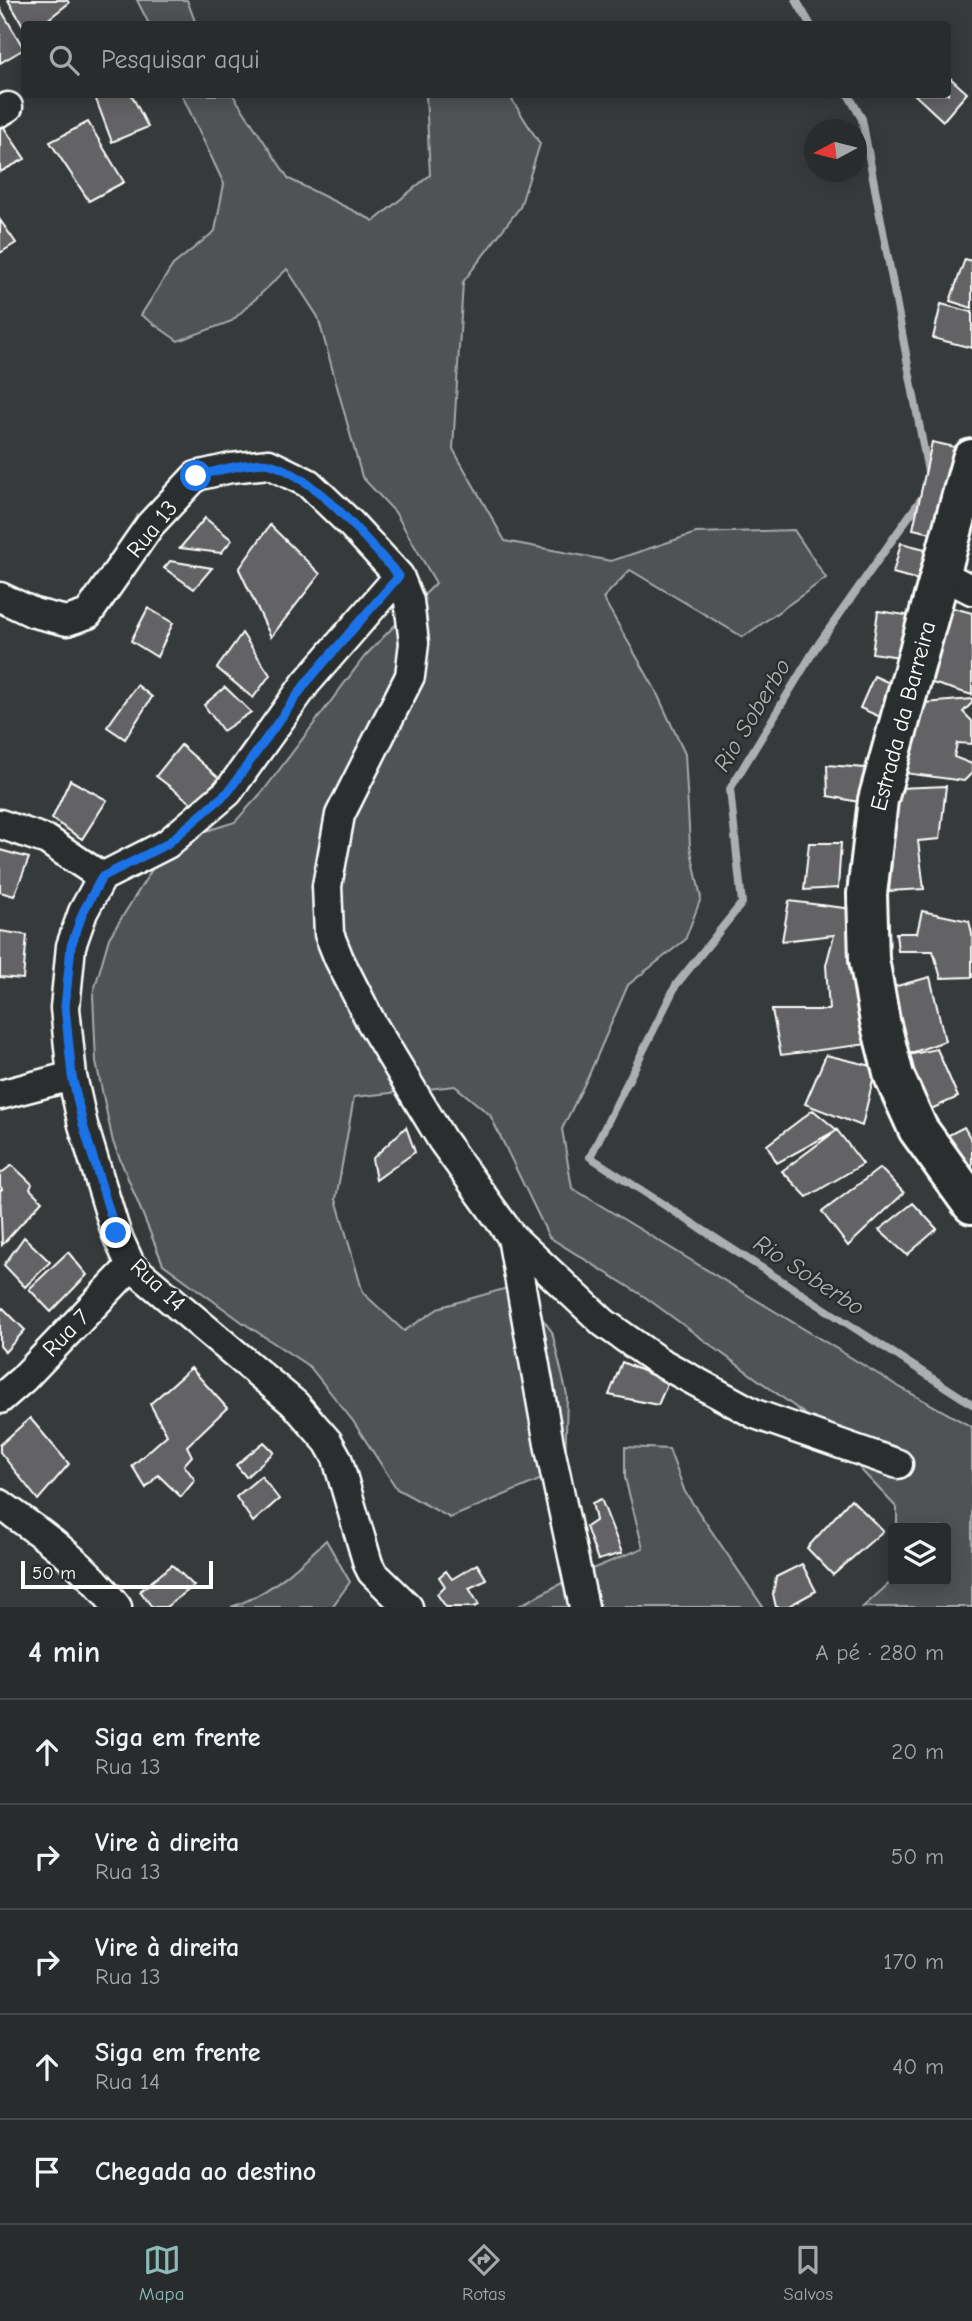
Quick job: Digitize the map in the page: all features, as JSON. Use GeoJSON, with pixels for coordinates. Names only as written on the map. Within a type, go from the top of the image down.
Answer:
{"type":"FeatureCollection","features":[{"type":"Feature","properties":{"kind":"main road","name":"Estrada da Barreira"},"geometry":{"type":"LineString","coordinates":[[972,459],[957,582],[878,800],[867,894],[869,959],[880,1021],[894,1076],[918,1129],[972,1204]]}},
{"type":"Feature","properties":{"kind":"street","name":"Rua 13"},"geometry":{"type":"LineString","coordinates":[[0,597],[34,613],[67,621],[88,614],[150,525],[196,476],[231,468],[269,464],[309,483],[399,576]]}},
{"type":"Feature","properties":{"kind":"street"},"geometry":{"type":"LineString","coordinates":[[0,1094],[72,1076],[65,1007],[71,946],[83,912],[102,877],[167,844],[228,792],[306,683],[399,576],[409,601],[414,643],[410,676],[340,815],[327,886],[329,934],[339,959],[385,1045],[442,1140],[512,1237],[604,1323],[658,1361],[755,1414],[898,1464]]}},
{"type":"Feature","properties":{"kind":"street"},"geometry":{"type":"LineString","coordinates":[[0,824],[47,840],[102,877]]}},
{"type":"Feature","properties":{"kind":"street","name":"Rua 14"},"geometry":{"type":"LineString","coordinates":[[72,1076],[83,1125],[116,1233],[131,1266],[285,1396],[328,1442],[337,1458],[368,1564],[372,1572],[408,1607]]}},
{"type":"Feature","properties":{"kind":"street"},"geometry":{"type":"LineString","coordinates":[[512,1237],[549,1444],[584,1607]]}},
{"type":"Feature","properties":{"kind":"street","name":"Rua 7"},"geometry":{"type":"LineString","coordinates":[[0,1399],[23,1379],[131,1266]]}},
{"type":"Feature","properties":{"kind":"street"},"geometry":{"type":"LineString","coordinates":[[0,1504],[73,1560],[105,1591],[117,1607]]}},
{"type":"Feature","properties":{"kind":"shaded area"},"geometry":{"type":"Polygon","coordinates":[[[137,0],[187,0],[195,21],[148,21],[137,0]]]}},
{"type":"Feature","properties":{"kind":"shaded area"},"geometry":{"type":"Polygon","coordinates":[[[183,98],[235,98],[289,179],[374,221],[430,175],[426,98],[511,98],[540,144],[520,207],[463,282],[453,449],[505,541],[611,561],[696,533],[794,530],[826,578],[743,637],[630,570],[603,598],[655,689],[685,754],[690,846],[701,898],[685,940],[628,985],[562,1129],[572,1188],[901,1388],[972,1427],[972,1607],[863,1607],[888,1584],[951,1586],[951,1523],[897,1523],[897,1508],[817,1423],[645,1297],[549,1237],[490,1115],[455,1086],[354,1097],[336,1199],[363,1293],[404,1331],[441,1307],[518,1285],[552,1332],[567,1395],[565,1471],[450,1518],[397,1489],[353,1421],[310,1367],[242,1322],[163,1264],[113,1142],[96,1062],[93,994],[109,938],[158,860],[200,833],[235,822],[264,790],[365,656],[436,583],[395,512],[362,477],[318,317],[287,269],[232,321],[178,341],[141,315],[173,265],[215,231],[224,184],[183,98]]]}},
{"type":"Feature","properties":{"kind":"shaded area"},"geometry":{"type":"Polygon","coordinates":[[[625,1447],[669,1449],[685,1492],[763,1607],[517,1607],[575,1576],[643,1548],[625,1478],[625,1447]]]}},
{"type":"Feature","properties":{"kind":"shaded area"},"geometry":{"type":"Polygon","coordinates":[[[326,1540],[350,1582],[332,1607],[231,1607],[270,1588],[326,1540]]]}},
{"type":"Feature","properties":{"kind":"building"},"geometry":{"type":"Polygon","coordinates":[[[8,0],[67,0],[69,3],[46,21],[21,22],[8,0]]]}},
{"type":"Feature","properties":{"kind":"building"},"geometry":{"type":"Polygon","coordinates":[[[0,8],[21,44],[21,51],[0,63],[0,8]]]}},
{"type":"Feature","properties":{"kind":"building"},"geometry":{"type":"Polygon","coordinates":[[[951,79],[967,93],[943,121],[918,98],[951,98],[951,79]]]}},
{"type":"Feature","properties":{"kind":"building"},"geometry":{"type":"Polygon","coordinates":[[[96,98],[133,98],[148,127],[112,142],[96,98]]]}},
{"type":"Feature","properties":{"kind":"building"},"geometry":{"type":"Polygon","coordinates":[[[88,122],[124,182],[89,201],[50,142],[88,122]]]}},
{"type":"Feature","properties":{"kind":"building"},"geometry":{"type":"Polygon","coordinates":[[[3,126],[25,159],[0,172],[0,128],[3,126]]]}},
{"type":"Feature","properties":{"kind":"building"},"geometry":{"type":"Polygon","coordinates":[[[0,220],[16,243],[0,253],[0,220]]]}},
{"type":"Feature","properties":{"kind":"building"},"geometry":{"type":"Polygon","coordinates":[[[965,259],[972,261],[972,308],[950,301],[965,259]]]}},
{"type":"Feature","properties":{"kind":"building"},"geometry":{"type":"Polygon","coordinates":[[[941,304],[972,312],[972,348],[933,338],[941,304]]]}},
{"type":"Feature","properties":{"kind":"building"},"geometry":{"type":"Polygon","coordinates":[[[932,442],[968,450],[949,537],[913,529],[932,442]]]}},
{"type":"Feature","properties":{"kind":"building"},"geometry":{"type":"Polygon","coordinates":[[[205,518],[232,540],[221,553],[180,548],[205,518]]]}},
{"type":"Feature","properties":{"kind":"building"},"geometry":{"type":"Polygon","coordinates":[[[270,525],[320,574],[271,637],[239,569],[270,525]]]}},
{"type":"Feature","properties":{"kind":"building"},"geometry":{"type":"Polygon","coordinates":[[[901,543],[941,553],[933,584],[893,573],[901,543]]]}},
{"type":"Feature","properties":{"kind":"building"},"geometry":{"type":"Polygon","coordinates":[[[170,561],[212,568],[194,589],[164,568],[170,561]]]}},
{"type":"Feature","properties":{"kind":"building"},"geometry":{"type":"Polygon","coordinates":[[[950,607],[972,613],[972,695],[929,682],[950,607]]]}},
{"type":"Feature","properties":{"kind":"building"},"geometry":{"type":"Polygon","coordinates":[[[148,608],[173,623],[157,657],[131,641],[148,608]]]}},
{"type":"Feature","properties":{"kind":"building"},"geometry":{"type":"Polygon","coordinates":[[[878,611],[920,617],[914,659],[872,653],[878,611]]]}},
{"type":"Feature","properties":{"kind":"building"},"geometry":{"type":"Polygon","coordinates":[[[242,633],[270,675],[253,698],[217,668],[242,633]]]}},
{"type":"Feature","properties":{"kind":"building"},"geometry":{"type":"Polygon","coordinates":[[[874,676],[901,688],[887,720],[860,708],[874,676]]]}},
{"type":"Feature","properties":{"kind":"building"},"geometry":{"type":"Polygon","coordinates":[[[137,685],[152,697],[125,739],[107,727],[137,685]]]}},
{"type":"Feature","properties":{"kind":"building"},"geometry":{"type":"Polygon","coordinates":[[[225,687],[251,712],[223,731],[204,705],[225,687]]]}},
{"type":"Feature","properties":{"kind":"building"},"geometry":{"type":"Polygon","coordinates":[[[972,699],[972,703],[963,712],[972,721],[972,744],[957,743],[954,757],[972,764],[972,773],[964,781],[905,773],[925,703],[972,699]]]}},
{"type":"Feature","properties":{"kind":"building"},"geometry":{"type":"Polygon","coordinates":[[[181,745],[219,778],[194,805],[156,776],[181,745]]]}},
{"type":"Feature","properties":{"kind":"building"},"geometry":{"type":"Polygon","coordinates":[[[827,765],[877,769],[869,804],[828,796],[827,765]]]}},
{"type":"Feature","properties":{"kind":"building"},"geometry":{"type":"Polygon","coordinates":[[[70,780],[107,800],[82,839],[52,819],[70,780]]]}},
{"type":"Feature","properties":{"kind":"building"},"geometry":{"type":"Polygon","coordinates":[[[946,786],[940,839],[918,841],[924,889],[889,891],[899,788],[946,786]]]}},
{"type":"Feature","properties":{"kind":"building"},"geometry":{"type":"Polygon","coordinates":[[[809,843],[841,843],[838,888],[804,890],[809,843]]]}},
{"type":"Feature","properties":{"kind":"building"},"geometry":{"type":"Polygon","coordinates":[[[0,850],[29,858],[14,896],[0,892],[0,850]]]}},
{"type":"Feature","properties":{"kind":"building"},"geometry":{"type":"Polygon","coordinates":[[[789,901],[860,910],[868,1044],[781,1055],[772,1010],[829,1010],[826,965],[834,935],[782,941],[789,901]]]}},
{"type":"Feature","properties":{"kind":"building"},"geometry":{"type":"Polygon","coordinates":[[[922,911],[969,921],[972,933],[972,977],[941,978],[933,951],[898,951],[896,933],[917,933],[922,911]]]}},
{"type":"Feature","properties":{"kind":"building"},"geometry":{"type":"Polygon","coordinates":[[[0,931],[27,935],[23,979],[0,977],[0,931]]]}},
{"type":"Feature","properties":{"kind":"building"},"geometry":{"type":"Polygon","coordinates":[[[930,977],[945,1041],[903,1056],[893,987],[930,977]]]}},
{"type":"Feature","properties":{"kind":"building"},"geometry":{"type":"Polygon","coordinates":[[[937,1049],[958,1097],[913,1117],[903,1056],[937,1049]]]}},
{"type":"Feature","properties":{"kind":"building"},"geometry":{"type":"Polygon","coordinates":[[[826,1055],[876,1067],[862,1126],[805,1104],[826,1055]]]}},
{"type":"Feature","properties":{"kind":"building"},"geometry":{"type":"Polygon","coordinates":[[[813,1110],[837,1130],[777,1163],[767,1145],[813,1110]]]}},
{"type":"Feature","properties":{"kind":"building"},"geometry":{"type":"Polygon","coordinates":[[[406,1127],[415,1152],[376,1180],[372,1159],[406,1127]]]}},
{"type":"Feature","properties":{"kind":"building"},"geometry":{"type":"Polygon","coordinates":[[[964,1127],[972,1141],[972,1185],[945,1137],[964,1127]]]}},
{"type":"Feature","properties":{"kind":"building"},"geometry":{"type":"Polygon","coordinates":[[[837,1130],[863,1164],[807,1197],[782,1171],[837,1130]]]}},
{"type":"Feature","properties":{"kind":"building"},"geometry":{"type":"Polygon","coordinates":[[[12,1165],[32,1184],[30,1189],[42,1201],[2,1245],[0,1174],[12,1165]]]}},
{"type":"Feature","properties":{"kind":"building"},"geometry":{"type":"Polygon","coordinates":[[[880,1168],[904,1193],[848,1246],[822,1212],[880,1168]]]}},
{"type":"Feature","properties":{"kind":"building"},"geometry":{"type":"Polygon","coordinates":[[[913,1203],[937,1229],[907,1255],[879,1230],[913,1203]]]}},
{"type":"Feature","properties":{"kind":"building"},"geometry":{"type":"Polygon","coordinates":[[[24,1237],[50,1262],[25,1287],[4,1265],[24,1237]]]}},
{"type":"Feature","properties":{"kind":"building"},"geometry":{"type":"Polygon","coordinates":[[[68,1252],[87,1275],[51,1312],[29,1289],[68,1252]]]}},
{"type":"Feature","properties":{"kind":"building"},"geometry":{"type":"Polygon","coordinates":[[[3,1308],[25,1330],[5,1352],[0,1346],[0,1311],[3,1308]]]}},
{"type":"Feature","properties":{"kind":"building"},"geometry":{"type":"Polygon","coordinates":[[[622,1362],[668,1382],[658,1405],[609,1395],[622,1362]]]}},
{"type":"Feature","properties":{"kind":"building"},"geometry":{"type":"Polygon","coordinates":[[[191,1368],[227,1408],[187,1446],[192,1456],[184,1465],[195,1480],[181,1497],[158,1475],[146,1488],[132,1466],[167,1435],[150,1404],[191,1368]]]}},
{"type":"Feature","properties":{"kind":"building"},"geometry":{"type":"Polygon","coordinates":[[[30,1418],[69,1464],[38,1500],[0,1452],[0,1445],[30,1418]]]}},
{"type":"Feature","properties":{"kind":"building"},"geometry":{"type":"Polygon","coordinates":[[[264,1442],[274,1452],[246,1477],[236,1465],[264,1442]]]}},
{"type":"Feature","properties":{"kind":"building"},"geometry":{"type":"Polygon","coordinates":[[[261,1476],[279,1499],[253,1522],[236,1497],[261,1476]]]}},
{"type":"Feature","properties":{"kind":"building"},"geometry":{"type":"Polygon","coordinates":[[[601,1499],[622,1553],[598,1560],[586,1527],[596,1520],[592,1503],[601,1499]]]}},
{"type":"Feature","properties":{"kind":"building"},"geometry":{"type":"Polygon","coordinates":[[[851,1499],[883,1531],[833,1575],[807,1548],[851,1499]]]}},
{"type":"Feature","properties":{"kind":"building"},"geometry":{"type":"Polygon","coordinates":[[[477,1564],[487,1580],[469,1588],[479,1605],[446,1607],[437,1594],[445,1586],[439,1577],[446,1571],[452,1579],[477,1564]]]}},
{"type":"Feature","properties":{"kind":"building"},"geometry":{"type":"Polygon","coordinates":[[[802,1564],[816,1591],[787,1607],[776,1607],[773,1594],[776,1577],[802,1564]]]}},
{"type":"Feature","properties":{"kind":"building"},"geometry":{"type":"Polygon","coordinates":[[[172,1565],[194,1586],[166,1607],[152,1607],[140,1591],[172,1565]]]}},
{"type":"Feature","properties":{"kind":"waterway","name":"Rio Soberbo"},"geometry":{"type":"LineString","coordinates":[[796,0],[808,21]]}},
{"type":"Feature","properties":{"kind":"waterway","name":"Rio Soberbo"},"geometry":{"type":"LineString","coordinates":[[850,98],[862,119],[929,477]]}},
{"type":"Feature","properties":{"kind":"waterway","name":"Rio Soberbo"},"geometry":{"type":"LineString","coordinates":[[924,495],[815,649],[730,789],[742,903],[676,985],[590,1157],[972,1404]]}},
{"type":"Feature","properties":{"kind":"route"},"geometry":{"type":"LineString","coordinates":[[116,1233],[83,1125],[72,1076],[65,1007],[71,946],[83,912],[102,877],[167,844],[228,792],[306,683],[399,576],[309,483],[269,464],[231,468],[196,476]]}}]}
